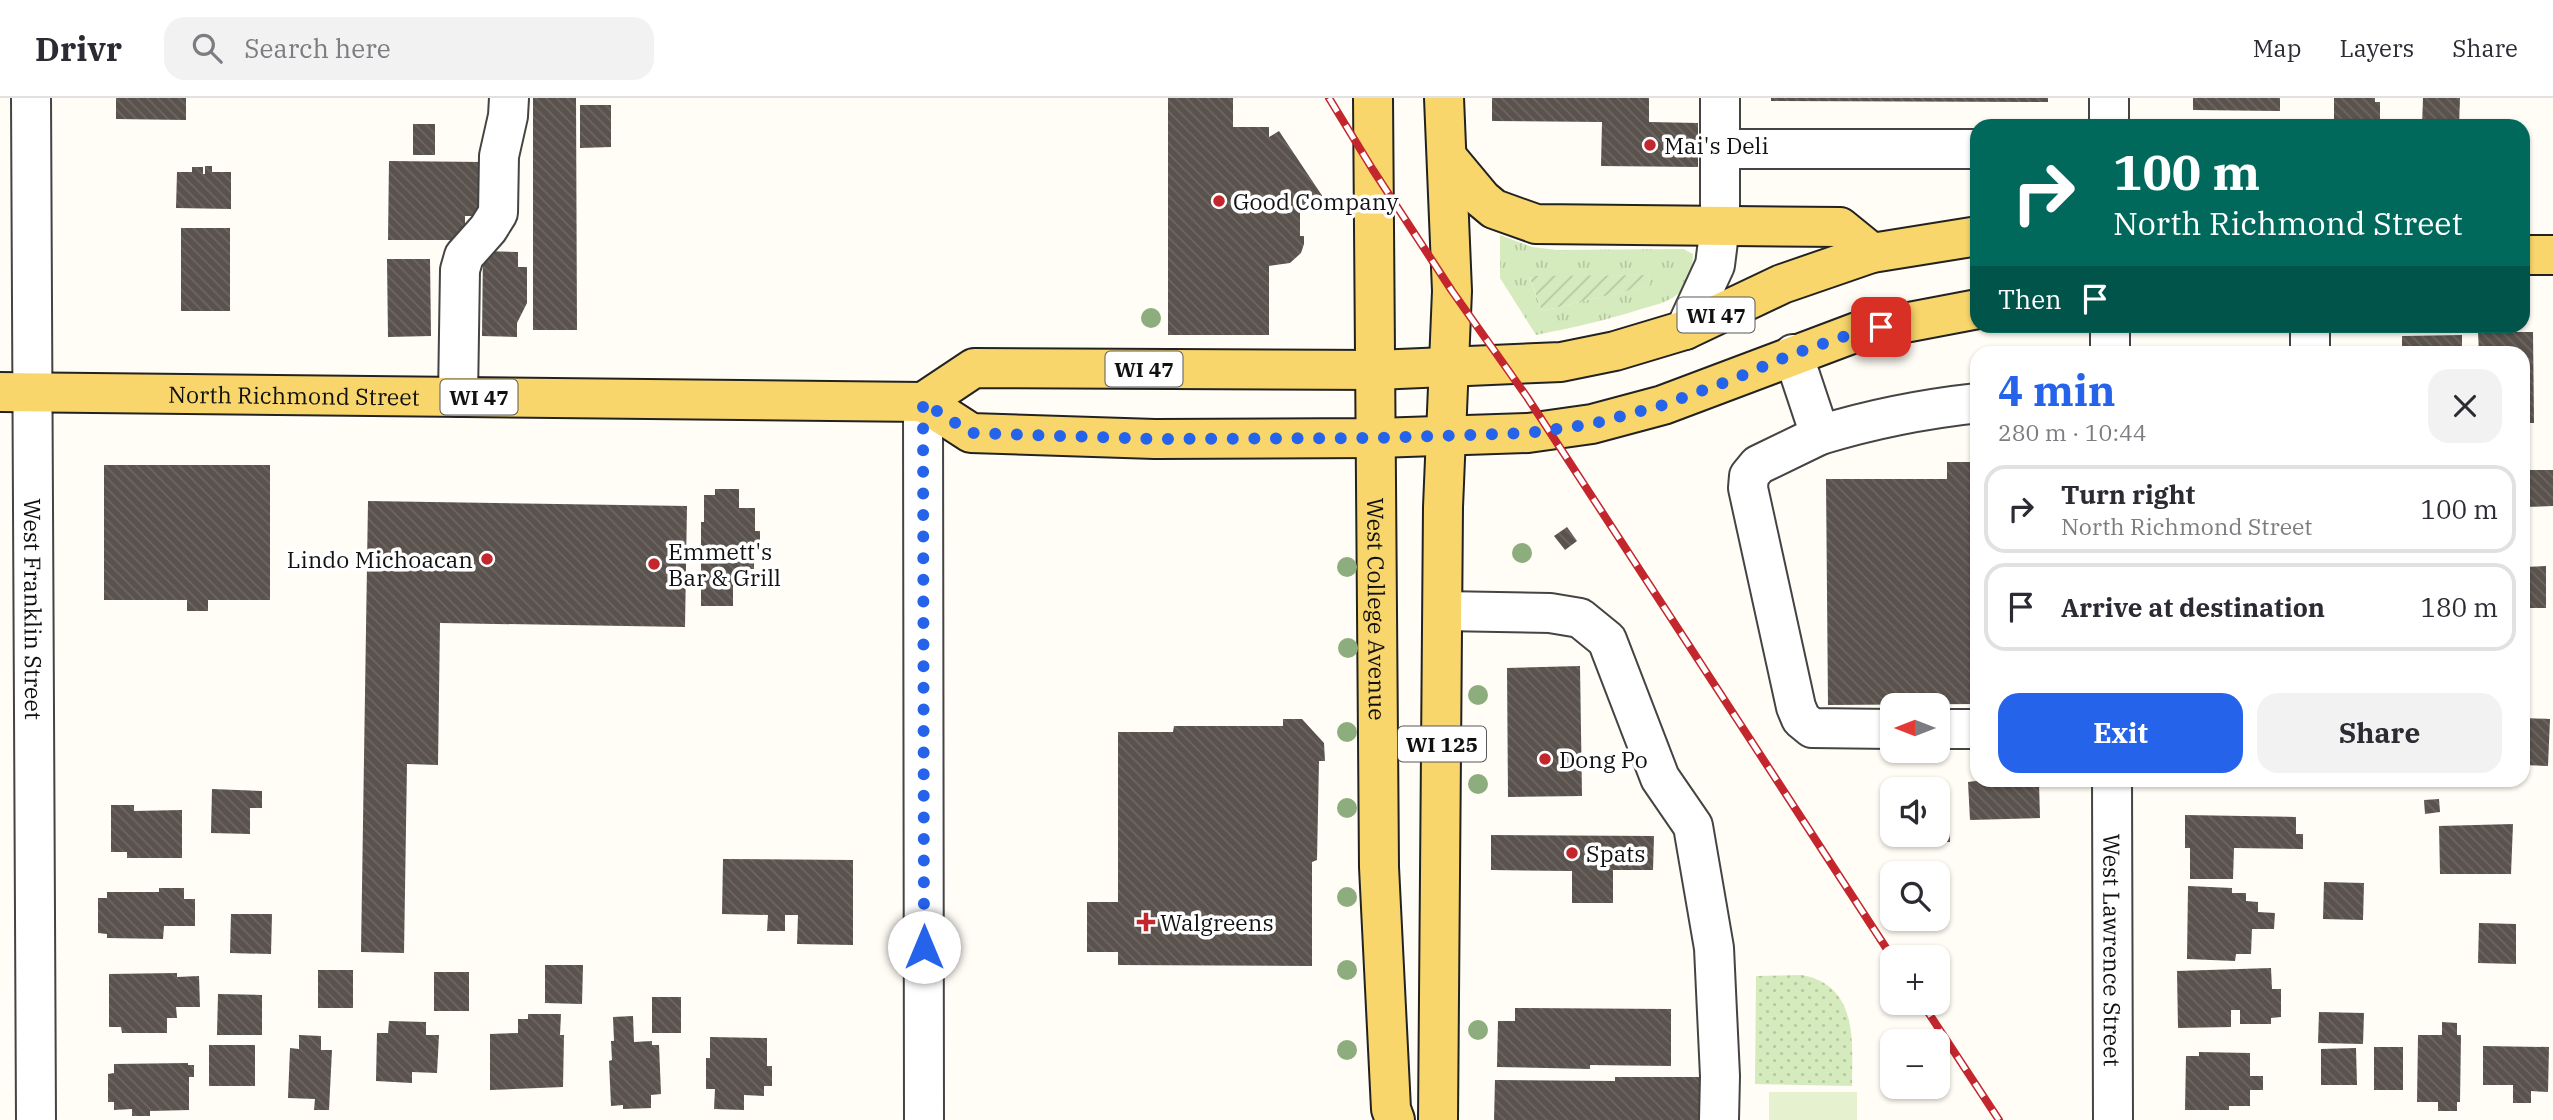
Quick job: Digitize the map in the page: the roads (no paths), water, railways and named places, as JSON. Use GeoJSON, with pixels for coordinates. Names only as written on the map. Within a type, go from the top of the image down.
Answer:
{"type":"FeatureCollection","features":[{"type":"Feature","properties":{"kind":"main road","name":"West College Avenue"},"geometry":{"type":"LineString","coordinates":[[1373,98],[1379,867],[1391,1109],[1395,1120]]}},
{"type":"Feature","properties":{"kind":"main road"},"geometry":{"type":"LineString","coordinates":[[1444,98],[1452,291],[1449,368]]}},
{"type":"Feature","properties":{"kind":"main road"},"geometry":{"type":"LineString","coordinates":[[1447,157],[1482,199],[1494,209],[1535,224],[1840,227],[1872,253]]}},
{"type":"Feature","properties":{"kind":"main road","name":"WI 47"},"geometry":{"type":"LineString","coordinates":[[923,402],[974,368],[1376,370],[1561,362],[1615,351],[1685,330],[1783,284],[1872,253],[1970,237]]}},
{"type":"Feature","properties":{"kind":"main road"},"geometry":{"type":"LineString","coordinates":[[2530,255],[2553,255]]}},
{"type":"Feature","properties":{"kind":"main road"},"geometry":{"type":"LineString","coordinates":[[923,402],[971,433],[1155,439],[1377,438],[1528,433],[1592,424],[1663,405],[1857,332],[1970,311]]}},
{"type":"Feature","properties":{"kind":"main road","name":"WI 125"},"geometry":{"type":"LineString","coordinates":[[1438,1120],[1443,507],[1449,368]]}},
{"type":"Feature","properties":{"kind":"main road","name":"North Richmond Street"},"geometry":{"type":"LineString","coordinates":[[17,392],[923,402]]}},
{"type":"Feature","properties":{"kind":"street","name":"West Franklin Street"},"geometry":{"type":"LineString","coordinates":[[31,98],[16,162],[17,392],[36,1120]]}},
{"type":"Feature","properties":{"kind":"street"},"geometry":{"type":"LineString","coordinates":[[458,397],[460,270],[464,256],[498,213],[499,156],[509,98]]}},
{"type":"Feature","properties":{"kind":"street"},"geometry":{"type":"LineString","coordinates":[[1685,330],[1715,265],[1720,225],[1720,98]]}},
{"type":"Feature","properties":{"kind":"street"},"geometry":{"type":"LineString","coordinates":[[2109,98],[2109,119]]}},
{"type":"Feature","properties":{"kind":"street"},"geometry":{"type":"LineString","coordinates":[[1720,149],[1970,149]]}},
{"type":"Feature","properties":{"kind":"street"},"geometry":{"type":"LineString","coordinates":[[1793,354],[1820,435]]}},
{"type":"Feature","properties":{"kind":"street"},"geometry":{"type":"LineString","coordinates":[[923,402],[924,1120]]}},
{"type":"Feature","properties":{"kind":"street"},"geometry":{"type":"LineString","coordinates":[[1880,729],[1812,728],[1801,719],[1796,707],[1748,488],[1749,476],[1758,465],[1820,435],[1906,412],[1970,404]]}},
{"type":"Feature","properties":{"kind":"street"},"geometry":{"type":"LineString","coordinates":[[1443,611],[1550,613],[1580,618],[1607,640],[1660,778],[1693,826],[1714,948],[1720,1076],[1719,1120]]}},
{"type":"Feature","properties":{"kind":"street"},"geometry":{"type":"LineString","coordinates":[[1950,729],[1970,729]]}},
{"type":"Feature","properties":{"kind":"street","name":"West Lawrence Street"},"geometry":{"type":"LineString","coordinates":[[2112,787],[2113,1120]]}},
{"type":"Feature","properties":{"kind":"railway"},"geometry":{"type":"LineString","coordinates":[[1329,98],[1452,291],[1527,397],[1884,945]]}},
{"type":"Feature","properties":{"kind":"railway"},"geometry":{"type":"LineString","coordinates":[[1930,1015],[1999,1120]]}},
{"type":"Feature","properties":{"kind":"place","name":"Mai's Deli"},"geometry":{"type":"Point","coordinates":[1650,145]}},
{"type":"Feature","properties":{"kind":"place","name":"Good Company"},"geometry":{"type":"Point","coordinates":[1219,201]}},
{"type":"Feature","properties":{"kind":"place","name":"Lindo Michoacan"},"geometry":{"type":"Point","coordinates":[487,559]}},
{"type":"Feature","properties":{"kind":"place","name":"Emmett's Bar & Grill"},"geometry":{"type":"Point","coordinates":[654,564]}},
{"type":"Feature","properties":{"kind":"place","name":"Dong Po"},"geometry":{"type":"Point","coordinates":[1545,759]}},
{"type":"Feature","properties":{"kind":"place","name":"Spats"},"geometry":{"type":"Point","coordinates":[1572,853]}},
{"type":"Feature","properties":{"kind":"place","name":"Walgreens"},"geometry":{"type":"Point","coordinates":[1146,922]}}]}
